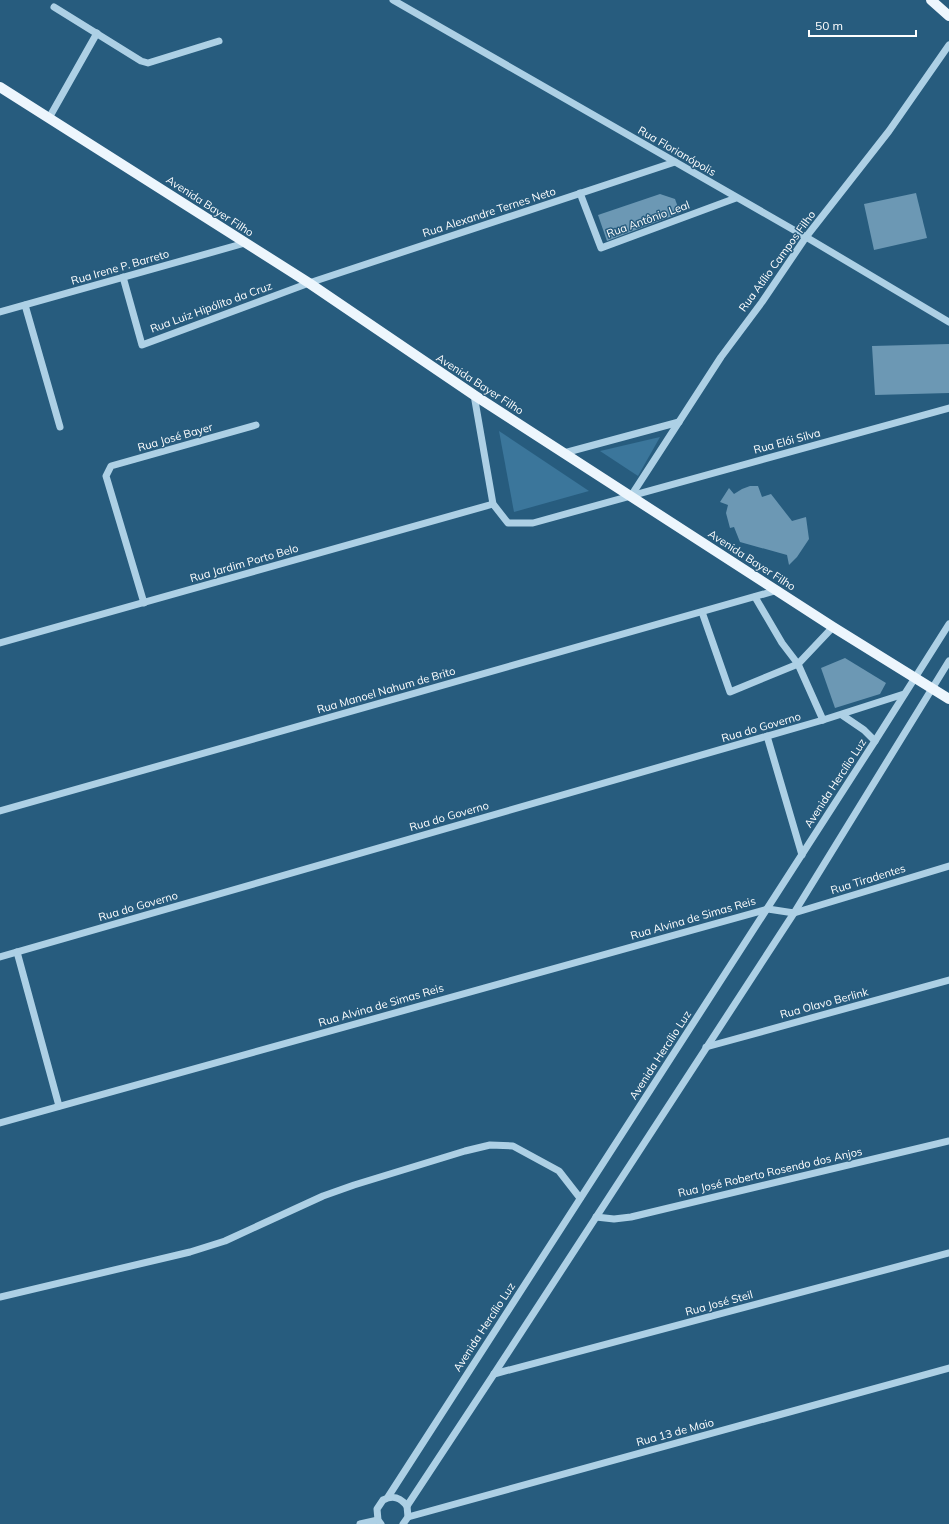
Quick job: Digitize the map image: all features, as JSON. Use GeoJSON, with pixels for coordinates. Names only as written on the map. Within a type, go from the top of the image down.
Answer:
{"type":"FeatureCollection","features":[{"type":"Feature","properties":{"kind":"main road"},"geometry":{"type":"LineString","coordinates":[[931,0],[949,16]]}},
{"type":"Feature","properties":{"kind":"main road","name":"Avenida Bayer Filho"},"geometry":{"type":"LineString","coordinates":[[0,87],[309,283],[474,395],[778,590],[833,627],[949,699]]}},
{"type":"Feature","properties":{"kind":"street","name":"Rua Florianópolis"},"geometry":{"type":"LineString","coordinates":[[393,0],[806,237],[949,322]]}},
{"type":"Feature","properties":{"kind":"street"},"geometry":{"type":"LineString","coordinates":[[54,7],[141,61],[148,63],[219,41]]}},
{"type":"Feature","properties":{"kind":"street"},"geometry":{"type":"LineString","coordinates":[[49,118],[97,34]]}},
{"type":"Feature","properties":{"kind":"street","name":"Rua Atílio Campos Filho"},"geometry":{"type":"LineString","coordinates":[[631,496],[721,357],[762,302],[806,237],[889,130],[949,45]]}},
{"type":"Feature","properties":{"kind":"street","name":"Rua Alexandre Ternes Neto"},"geometry":{"type":"LineString","coordinates":[[309,283],[675,162]]}},
{"type":"Feature","properties":{"kind":"street","name":"Rua Antônio Leal"},"geometry":{"type":"LineString","coordinates":[[580,193],[601,248],[736,198]]}},
{"type":"Feature","properties":{"kind":"street","name":"Rua Irene P. Barreto"},"geometry":{"type":"LineString","coordinates":[[0,312],[246,243]]}},
{"type":"Feature","properties":{"kind":"street","name":"Rua Luiz Hipólito da Cruz"},"geometry":{"type":"LineString","coordinates":[[123,277],[142,344],[309,283]]}},
{"type":"Feature","properties":{"kind":"street"},"geometry":{"type":"LineString","coordinates":[[26,305],[60,427]]}},
{"type":"Feature","properties":{"kind":"street"},"geometry":{"type":"LineString","coordinates":[[474,395],[493,504]]}},
{"type":"Feature","properties":{"kind":"street","name":"Rua Elói Silva"},"geometry":{"type":"LineString","coordinates":[[493,504],[508,523],[533,523],[949,408]]}},
{"type":"Feature","properties":{"kind":"street"},"geometry":{"type":"LineString","coordinates":[[564,453],[679,422]]}},
{"type":"Feature","properties":{"kind":"street","name":"Rua José Bayer"},"geometry":{"type":"LineString","coordinates":[[144,603],[106,476],[111,466],[256,425]]}},
{"type":"Feature","properties":{"kind":"street","name":"Rua Jardim Porto Belo"},"geometry":{"type":"LineString","coordinates":[[0,643],[493,504]]}},
{"type":"Feature","properties":{"kind":"street","name":"Rua Manoel Nahum de Brito"},"geometry":{"type":"LineString","coordinates":[[0,811],[778,590]]}},
{"type":"Feature","properties":{"kind":"street"},"geometry":{"type":"LineString","coordinates":[[755,597],[782,643],[798,664],[823,720]]}},
{"type":"Feature","properties":{"kind":"street"},"geometry":{"type":"LineString","coordinates":[[702,612],[730,692],[798,664],[833,627]]}},
{"type":"Feature","properties":{"kind":"street","name":"Avenida Hercílio Luz"},"geometry":{"type":"LineString","coordinates":[[380,1522],[377,1509],[383,1500],[388,1497],[768,909],[949,624]]}},
{"type":"Feature","properties":{"kind":"street"},"geometry":{"type":"LineString","coordinates":[[403,1524],[408,1517],[407,1506],[794,913],[949,661]]}},
{"type":"Feature","properties":{"kind":"street","name":"Rua do Governo"},"geometry":{"type":"LineString","coordinates":[[0,957],[842,715],[904,694]]}},
{"type":"Feature","properties":{"kind":"street"},"geometry":{"type":"LineString","coordinates":[[842,715],[864,730],[875,741]]}},
{"type":"Feature","properties":{"kind":"street"},"geometry":{"type":"LineString","coordinates":[[767,736],[802,855]]}},
{"type":"Feature","properties":{"kind":"street","name":"Rua Tiradentes"},"geometry":{"type":"LineString","coordinates":[[794,913],[949,866]]}},
{"type":"Feature","properties":{"kind":"street"},"geometry":{"type":"LineString","coordinates":[[768,909],[794,913]]}},
{"type":"Feature","properties":{"kind":"street","name":"Rua Alvina de Simas Reis"},"geometry":{"type":"LineString","coordinates":[[0,1124],[59,1106],[768,909]]}},
{"type":"Feature","properties":{"kind":"street"},"geometry":{"type":"LineString","coordinates":[[17,952],[59,1106]]}},
{"type":"Feature","properties":{"kind":"street","name":"Rua Olavo Berlink"},"geometry":{"type":"LineString","coordinates":[[706,1047],[949,980]]}},
{"type":"Feature","properties":{"kind":"street","name":"Rua José Roberto Rosendo dos Anjos"},"geometry":{"type":"LineString","coordinates":[[596,1217],[614,1219],[631,1217],[949,1141]]}},
{"type":"Feature","properties":{"kind":"street"},"geometry":{"type":"LineString","coordinates":[[0,1297],[190,1252],[226,1241],[323,1196],[458,1154],[490,1146],[513,1146],[560,1171],[580,1198]]}},
{"type":"Feature","properties":{"kind":"street","name":"Rua José Steil"},"geometry":{"type":"LineString","coordinates":[[494,1374],[949,1253]]}},
{"type":"Feature","properties":{"kind":"street","name":"Rua 13 de Maio"},"geometry":{"type":"LineString","coordinates":[[408,1517],[949,1368]]}},
{"type":"Feature","properties":{"kind":"street"},"geometry":{"type":"LineString","coordinates":[[388,1497],[399,1498],[407,1506]]}},
{"type":"Feature","properties":{"kind":"street"},"geometry":{"type":"LineString","coordinates":[[360,1524],[380,1522]]}},
{"type":"Feature","properties":{"kind":"shaded area"},"geometry":{"type":"Polygon","coordinates":[[[499,431],[589,491],[514,512],[499,431]]]}},
{"type":"Feature","properties":{"kind":"shaded area"},"geometry":{"type":"Polygon","coordinates":[[[660,437],[638,476],[600,451],[660,437]]]}},
{"type":"Feature","properties":{"kind":"building"},"geometry":{"type":"Polygon","coordinates":[[[916,193],[927,238],[874,250],[864,204],[916,193]]]}},
{"type":"Feature","properties":{"kind":"building"},"geometry":{"type":"Polygon","coordinates":[[[660,194],[675,199],[680,213],[607,241],[598,215],[660,194]]]}},
{"type":"Feature","properties":{"kind":"building"},"geometry":{"type":"Polygon","coordinates":[[[949,344],[949,393],[875,395],[872,346],[949,344]]]}},
{"type":"Feature","properties":{"kind":"building"},"geometry":{"type":"Polygon","coordinates":[[[750,486],[758,486],[762,497],[771,494],[792,521],[806,517],[809,539],[797,557],[789,565],[787,555],[740,542],[734,527],[730,528],[726,513],[728,505],[720,502],[729,488],[734,494],[750,486]]]}},
{"type":"Feature","properties":{"kind":"building"},"geometry":{"type":"Polygon","coordinates":[[[845,658],[886,683],[880,694],[835,708],[821,668],[845,658]]]}}]}
